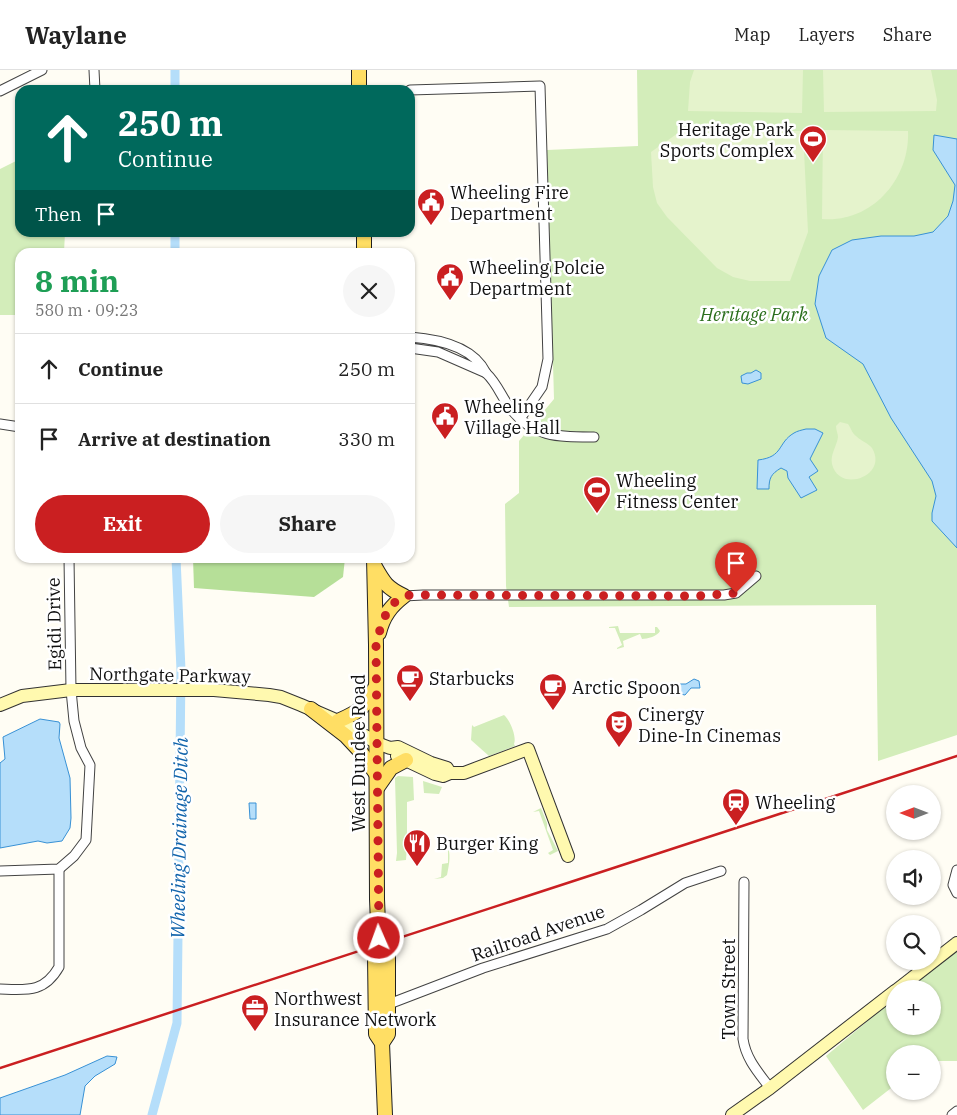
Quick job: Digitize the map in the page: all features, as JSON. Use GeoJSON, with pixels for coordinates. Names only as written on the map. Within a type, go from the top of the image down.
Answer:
{"type":"FeatureCollection","features":[{"type":"Feature","properties":{"kind":"main road"},"geometry":{"type":"LineString","coordinates":[[359,70],[359,85]]}},
{"type":"Feature","properties":{"kind":"main road","name":"West Dundee Road"},"geometry":{"type":"LineString","coordinates":[[374,563],[376,685],[384,745],[377,781],[379,948],[375,956],[376,1034],[382,1044],[385,1115]]}},
{"type":"Feature","properties":{"kind":"main road"},"geometry":{"type":"LineString","coordinates":[[375,563],[384,584],[392,591],[404,596],[389,610],[382,621],[376,645]]}},
{"type":"Feature","properties":{"kind":"main road"},"geometry":{"type":"LineString","coordinates":[[338,721],[354,714],[365,705],[376,685]]}},
{"type":"Feature","properties":{"kind":"main road"},"geometry":{"type":"LineString","coordinates":[[311,709],[346,736],[360,751],[377,781],[391,768],[406,760]]}},
{"type":"Feature","properties":{"kind":"main road","name":"West Dundee Road"},"geometry":{"type":"LineString","coordinates":[[379,948],[388,955],[388,1034],[382,1044]]}},
{"type":"Feature","properties":{"kind":"street"},"geometry":{"type":"LineString","coordinates":[[0,91],[42,70]]}},
{"type":"Feature","properties":{"kind":"street"},"geometry":{"type":"LineString","coordinates":[[94,70],[96,85]]}},
{"type":"Feature","properties":{"kind":"street"},"geometry":{"type":"LineString","coordinates":[[415,90],[540,86],[548,359],[542,387],[520,419]]}},
{"type":"Feature","properties":{"kind":"street"},"geometry":{"type":"LineString","coordinates":[[415,337],[432,338],[449,344],[481,363],[510,408],[534,430],[551,436],[594,437]]}},
{"type":"Feature","properties":{"kind":"street"},"geometry":{"type":"LineString","coordinates":[[415,349],[438,352],[486,373]]}},
{"type":"Feature","properties":{"kind":"street"},"geometry":{"type":"LineString","coordinates":[[0,424],[15,426]]}},
{"type":"Feature","properties":{"kind":"street","name":"Egidi Drive"},"geometry":{"type":"LineString","coordinates":[[59,868],[74,856],[86,840],[90,765],[81,748],[74,721],[71,690],[69,563]]}},
{"type":"Feature","properties":{"kind":"street"},"geometry":{"type":"LineString","coordinates":[[404,596],[724,595],[736,593],[756,576]]}},
{"type":"Feature","properties":{"kind":"street","name":"Northgate Parkway"},"geometry":{"type":"LineString","coordinates":[[1,704],[22,696],[71,690],[214,690],[281,697],[338,721],[384,745],[396,756],[443,776],[450,773],[464,773],[528,749],[568,856]]}},
{"type":"Feature","properties":{"kind":"street","name":"Northgate Parkway"},"geometry":{"type":"LineString","coordinates":[[384,745],[398,747],[431,763],[447,768],[450,773]]}},
{"type":"Feature","properties":{"kind":"street"},"geometry":{"type":"LineString","coordinates":[[0,870],[59,868],[59,967],[52,979],[30,990],[0,989]]}},
{"type":"Feature","properties":{"kind":"street"},"geometry":{"type":"LineString","coordinates":[[957,870],[953,885],[957,893]]}},
{"type":"Feature","properties":{"kind":"street","name":"Railroad Avenue"},"geometry":{"type":"LineString","coordinates":[[389,1004],[483,968],[606,928],[641,910],[685,883],[721,871]]}},
{"type":"Feature","properties":{"kind":"street","name":"Town Street"},"geometry":{"type":"LineString","coordinates":[[744,882],[743,1039],[749,1060],[770,1088]]}},
{"type":"Feature","properties":{"kind":"street"},"geometry":{"type":"LineString","coordinates":[[909,980],[957,943]]}},
{"type":"Feature","properties":{"kind":"street"},"geometry":{"type":"LineString","coordinates":[[732,1115],[770,1088],[886,998]]}},
{"type":"Feature","properties":{"kind":"street"},"geometry":{"type":"LineString","coordinates":[[952,1115],[957,1111]]}},
{"type":"Feature","properties":{"kind":"green space","name":"Heritage Park"},"geometry":{"type":"Polygon","coordinates":[[[637,70],[957,70],[957,735],[878,761],[876,605],[509,607],[506,586],[505,504],[519,493],[519,441],[554,399],[547,150],[638,146],[637,70]]]}},
{"type":"Feature","properties":{"kind":"green space"},"geometry":{"type":"Polygon","coordinates":[[[694,70],[803,70],[802,113],[688,111],[690,82],[694,70]]]}},
{"type":"Feature","properties":{"kind":"green space"},"geometry":{"type":"Polygon","coordinates":[[[823,70],[931,70],[937,100],[936,111],[824,112],[823,70]]]}},
{"type":"Feature","properties":{"kind":"green space"},"geometry":{"type":"Polygon","coordinates":[[[823,130],[908,131],[907,149],[895,181],[885,195],[872,206],[857,214],[840,218],[822,219],[823,130]]]}},
{"type":"Feature","properties":{"kind":"green space"},"geometry":{"type":"Polygon","coordinates":[[[681,131],[803,131],[808,232],[790,281],[750,281],[733,277],[717,268],[667,217],[657,203],[653,187],[651,152],[681,131]]]}},
{"type":"Feature","properties":{"kind":"green space"},"geometry":{"type":"Polygon","coordinates":[[[15,162],[15,237],[65,237],[64,248],[15,248],[15,315],[0,315],[0,169],[15,162]]]}},
{"type":"Feature","properties":{"kind":"green space"},"geometry":{"type":"Polygon","coordinates":[[[840,422],[848,424],[855,435],[872,448],[875,458],[874,467],[861,478],[852,480],[844,478],[836,473],[832,464],[832,457],[838,437],[836,426],[840,422]]]}},
{"type":"Feature","properties":{"kind":"green space"},"geometry":{"type":"Polygon","coordinates":[[[193,563],[344,563],[343,577],[314,597],[194,588],[193,563]]]}},
{"type":"Feature","properties":{"kind":"green space"},"geometry":{"type":"Polygon","coordinates":[[[618,626],[620,633],[655,633],[655,627],[660,631],[649,638],[642,639],[640,634],[623,641],[624,647],[617,649],[622,645],[615,628],[609,627],[618,626]]]}},
{"type":"Feature","properties":{"kind":"green space"},"geometry":{"type":"Polygon","coordinates":[[[504,715],[509,721],[515,737],[515,746],[489,756],[471,740],[472,725],[474,727],[504,715]]]}},
{"type":"Feature","properties":{"kind":"green space"},"geometry":{"type":"Polygon","coordinates":[[[398,776],[413,777],[414,800],[407,802],[407,844],[412,846],[407,846],[406,860],[396,861],[395,778],[398,776]]]}},
{"type":"Feature","properties":{"kind":"green space"},"geometry":{"type":"Polygon","coordinates":[[[423,781],[442,787],[439,794],[424,793],[423,781]]]}},
{"type":"Feature","properties":{"kind":"green space"},"geometry":{"type":"Polygon","coordinates":[[[541,808],[547,823],[547,830],[558,851],[550,855],[548,853],[553,850],[539,811],[533,812],[541,808]]]}},
{"type":"Feature","properties":{"kind":"green space"},"geometry":{"type":"Polygon","coordinates":[[[443,844],[446,844],[448,847],[449,863],[447,875],[443,878],[434,879],[441,877],[442,864],[448,863],[448,850],[443,850],[443,844]]]}},
{"type":"Feature","properties":{"kind":"green space"},"geometry":{"type":"Polygon","coordinates":[[[957,950],[957,1061],[941,1061],[941,1045],[886,1045],[886,1092],[863,1110],[826,1056],[886,1006],[886,1035],[941,1035],[941,980],[919,980],[931,970],[941,970],[941,962],[957,950]]]}},
{"type":"Feature","properties":{"kind":"water"},"geometry":{"type":"Polygon","coordinates":[[[934,135],[957,139],[957,548],[932,521],[936,496],[932,481],[891,418],[863,364],[826,338],[815,304],[819,276],[832,250],[852,240],[881,236],[914,236],[933,232],[948,216],[953,201],[955,185],[933,150],[934,135]]]}},
{"type":"Feature","properties":{"kind":"water"},"geometry":{"type":"Polygon","coordinates":[[[756,370],[761,373],[761,379],[748,384],[742,383],[741,376],[756,370]]]}},
{"type":"Feature","properties":{"kind":"water"},"geometry":{"type":"Polygon","coordinates":[[[806,429],[815,429],[823,433],[810,459],[818,471],[809,477],[817,490],[801,498],[788,478],[787,471],[781,468],[771,477],[769,489],[757,489],[758,460],[772,456],[789,437],[806,429]]]}},
{"type":"Feature","properties":{"kind":"water"},"geometry":{"type":"Polygon","coordinates":[[[694,679],[699,681],[700,688],[691,688],[685,695],[680,694],[678,689],[680,684],[686,684],[694,679]]]}},
{"type":"Feature","properties":{"kind":"water"},"geometry":{"type":"Polygon","coordinates":[[[40,719],[59,722],[60,724],[59,738],[70,778],[70,828],[62,841],[47,843],[38,841],[0,848],[0,763],[5,759],[3,737],[40,719]]]}},
{"type":"Feature","properties":{"kind":"water"},"geometry":{"type":"Polygon","coordinates":[[[249,803],[256,803],[256,819],[250,819],[249,803]]]}},
{"type":"Feature","properties":{"kind":"water"},"geometry":{"type":"Polygon","coordinates":[[[107,1056],[117,1057],[115,1064],[95,1076],[85,1086],[80,1115],[0,1115],[0,1098],[65,1075],[107,1056]]]}},
{"type":"Feature","properties":{"kind":"waterway","name":"Wheeling Drainage Ditch"},"geometry":{"type":"LineString","coordinates":[[175,70],[175,85]]}},
{"type":"Feature","properties":{"kind":"waterway","name":"Wheeling Drainage Ditch"},"geometry":{"type":"LineString","coordinates":[[175,237],[175,248]]}},
{"type":"Feature","properties":{"kind":"waterway","name":"Wheeling Drainage Ditch"},"geometry":{"type":"LineString","coordinates":[[152,1115],[177,1023],[181,670],[176,563]]}},
{"type":"Feature","properties":{"kind":"railway"},"geometry":{"type":"LineString","coordinates":[[0,1068],[957,756]]}},
{"type":"Feature","properties":{"kind":"place","name":"Heritage Park Sports Complex"},"geometry":{"type":"Point","coordinates":[813,163]}},
{"type":"Feature","properties":{"kind":"place","name":"Wheeling Fire Department"},"geometry":{"type":"Point","coordinates":[431,226]}},
{"type":"Feature","properties":{"kind":"place","name":"Wheeling Polcie Department"},"geometry":{"type":"Point","coordinates":[450,301]}},
{"type":"Feature","properties":{"kind":"place","name":"Wheeling Village Hall"},"geometry":{"type":"Point","coordinates":[445,440]}},
{"type":"Feature","properties":{"kind":"place","name":"Wheeling Fitness Center"},"geometry":{"type":"Point","coordinates":[597,514]}},
{"type":"Feature","properties":{"kind":"place","name":"Starbucks"},"geometry":{"type":"Point","coordinates":[410,702]}},
{"type":"Feature","properties":{"kind":"place","name":"Arctic Spoon"},"geometry":{"type":"Point","coordinates":[553,711]}},
{"type":"Feature","properties":{"kind":"place","name":"Cinergy Dine-In Cinemas"},"geometry":{"type":"Point","coordinates":[619,748]}},
{"type":"Feature","properties":{"kind":"place","name":"Wheeling"},"geometry":{"type":"Point","coordinates":[736,826]}},
{"type":"Feature","properties":{"kind":"place","name":"Burger King"},"geometry":{"type":"Point","coordinates":[417,867]}},
{"type":"Feature","properties":{"kind":"place","name":"Northwest Insurance Network"},"geometry":{"type":"Point","coordinates":[255,1032]}},
{"type":"Feature","properties":{"kind":"route"},"geometry":{"type":"LineString","coordinates":[[379,938],[376,645],[382,621],[398,601],[404,596],[411,595],[698,596],[736,593]]}}]}
